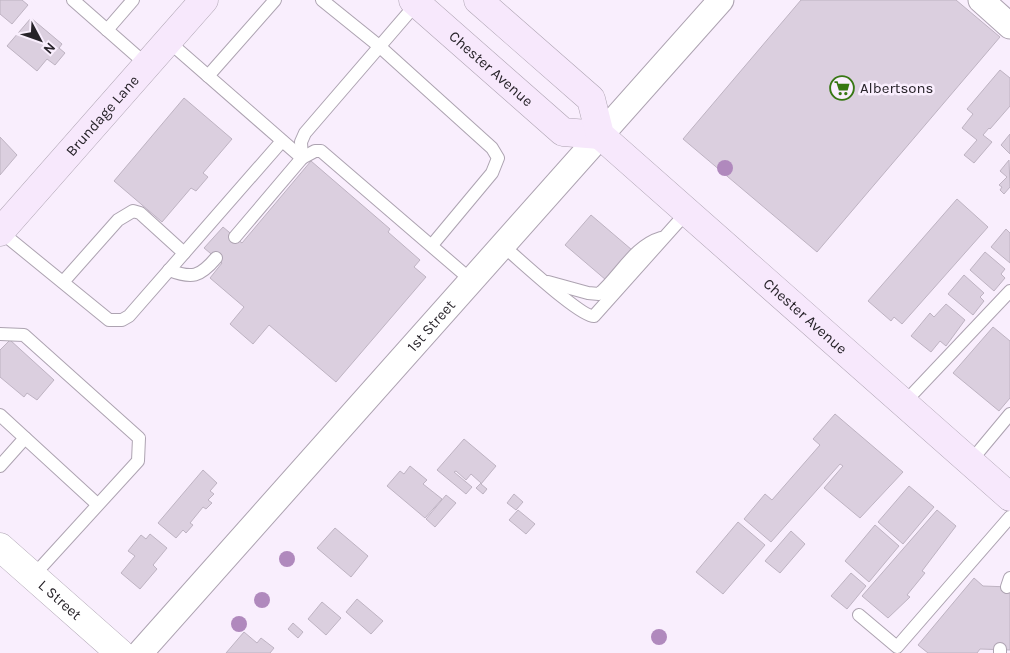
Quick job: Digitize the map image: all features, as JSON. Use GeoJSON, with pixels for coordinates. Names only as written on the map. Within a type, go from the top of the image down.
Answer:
{"type":"FeatureCollection","features":[{"type":"Feature","properties":{"kind":"main road"},"geometry":{"type":"LineString","coordinates":[[478,0],[591,99],[600,135]]}},
{"type":"Feature","properties":{"kind":"main road","name":"Brundage Lane"},"geometry":{"type":"LineString","coordinates":[[0,232],[168,42],[198,2]]}},
{"type":"Feature","properties":{"kind":"main road","name":"Chester Avenue"},"geometry":{"type":"LineString","coordinates":[[415,2],[563,132],[600,135],[1010,497]]}},
{"type":"Feature","properties":{"kind":"street","name":"1st Street"},"geometry":{"type":"LineString","coordinates":[[140,653],[721,0]]}},
{"type":"Feature","properties":{"kind":"street"},"geometry":{"type":"LineString","coordinates":[[980,0],[1010,26]]}},
{"type":"Feature","properties":{"kind":"street","name":"L Street"},"geometry":{"type":"LineString","coordinates":[[0,547],[120,653]]}},
{"type":"Feature","properties":{"kind":"lane"},"geometry":{"type":"LineString","coordinates":[[73,0],[147,65]]}},
{"type":"Feature","properties":{"kind":"lane"},"geometry":{"type":"LineString","coordinates":[[107,30],[133,0]]}},
{"type":"Feature","properties":{"kind":"lane"},"geometry":{"type":"LineString","coordinates":[[208,76],[275,0]]}},
{"type":"Feature","properties":{"kind":"lane"},"geometry":{"type":"LineString","coordinates":[[322,0],[379,46],[492,148],[498,158],[492,173],[432,245]]}},
{"type":"Feature","properties":{"kind":"lane"},"geometry":{"type":"LineString","coordinates":[[302,158],[301,142],[305,132],[415,2]]}},
{"type":"Feature","properties":{"kind":"lane"},"geometry":{"type":"LineString","coordinates":[[168,42],[302,158]]}},
{"type":"Feature","properties":{"kind":"lane"},"geometry":{"type":"LineString","coordinates":[[0,232],[109,320],[122,320],[130,316],[282,140]]}},
{"type":"Feature","properties":{"kind":"lane"},"geometry":{"type":"LineString","coordinates":[[235,237],[302,158],[315,151],[322,151],[471,280]]}},
{"type":"Feature","properties":{"kind":"lane"},"geometry":{"type":"LineString","coordinates":[[63,282],[118,220],[133,211],[140,213],[184,252]]}},
{"type":"Feature","properties":{"kind":"lane"},"geometry":{"type":"LineString","coordinates":[[502,245],[588,316],[594,316],[687,212]]}},
{"type":"Feature","properties":{"kind":"lane"},"geometry":{"type":"LineString","coordinates":[[546,282],[588,294],[598,294],[614,282],[649,242],[664,237]]}},
{"type":"Feature","properties":{"kind":"lane"},"geometry":{"type":"LineString","coordinates":[[170,270],[185,276],[200,274],[216,258]]}},
{"type":"Feature","properties":{"kind":"lane"},"geometry":{"type":"LineString","coordinates":[[904,404],[1010,291]]}},
{"type":"Feature","properties":{"kind":"lane"},"geometry":{"type":"LineString","coordinates":[[0,334],[24,335],[139,438],[138,461],[33,576]]}},
{"type":"Feature","properties":{"kind":"lane"},"geometry":{"type":"LineString","coordinates":[[970,462],[1010,414]]}},
{"type":"Feature","properties":{"kind":"lane"},"geometry":{"type":"LineString","coordinates":[[0,416],[97,504]]}},
{"type":"Feature","properties":{"kind":"lane"},"geometry":{"type":"LineString","coordinates":[[0,466],[25,438]]}},
{"type":"Feature","properties":{"kind":"lane"},"geometry":{"type":"LineString","coordinates":[[859,615],[897,647],[1010,517]]}},
{"type":"Feature","properties":{"kind":"building"},"geometry":{"type":"Polygon","coordinates":[[[0,0],[22,0],[28,5],[12,24],[0,14],[0,0]]]}},
{"type":"Feature","properties":{"kind":"building","name":"Albertsons"},"geometry":{"type":"Polygon","coordinates":[[[801,0],[956,0],[1000,37],[817,252],[683,139],[801,0]]]}},
{"type":"Feature","properties":{"kind":"building"},"geometry":{"type":"Polygon","coordinates":[[[31,18],[62,44],[59,48],[65,53],[55,65],[47,59],[37,71],[7,46],[31,18]]]}},
{"type":"Feature","properties":{"kind":"building"},"geometry":{"type":"Polygon","coordinates":[[[1000,70],[1010,78],[1010,106],[983,135],[992,142],[974,163],[964,155],[977,140],[962,128],[973,114],[967,109],[1000,70]]]}},
{"type":"Feature","properties":{"kind":"building"},"geometry":{"type":"Polygon","coordinates":[[[184,98],[232,139],[203,173],[208,177],[196,191],[191,188],[162,222],[114,181],[184,98]]]}},
{"type":"Feature","properties":{"kind":"building"},"geometry":{"type":"Polygon","coordinates":[[[1010,134],[1010,154],[1001,145],[1010,134]]]}},
{"type":"Feature","properties":{"kind":"building"},"geometry":{"type":"Polygon","coordinates":[[[0,137],[17,155],[0,175],[0,137]]]}},
{"type":"Feature","properties":{"kind":"building"},"geometry":{"type":"Polygon","coordinates":[[[1009,160],[1010,187],[1004,194],[1000,190],[1002,187],[999,185],[1007,177],[1000,171],[1009,160]]]}},
{"type":"Feature","properties":{"kind":"building"},"geometry":{"type":"Polygon","coordinates":[[[311,161],[390,229],[388,232],[420,260],[414,267],[426,277],[336,382],[269,325],[253,344],[230,324],[244,307],[210,278],[222,263],[204,248],[223,227],[242,243],[311,161]]]}},
{"type":"Feature","properties":{"kind":"building"},"geometry":{"type":"Polygon","coordinates":[[[957,199],[988,227],[902,324],[894,317],[891,321],[868,301],[957,199]]]}},
{"type":"Feature","properties":{"kind":"building"},"geometry":{"type":"Polygon","coordinates":[[[591,215],[632,250],[606,280],[565,245],[591,215]]]}},
{"type":"Feature","properties":{"kind":"building"},"geometry":{"type":"Polygon","coordinates":[[[1006,229],[1010,233],[1010,263],[991,247],[1006,229]]]}},
{"type":"Feature","properties":{"kind":"building"},"geometry":{"type":"Polygon","coordinates":[[[985,252],[1005,269],[1001,274],[1005,278],[994,291],[970,270],[985,252]]]}},
{"type":"Feature","properties":{"kind":"building"},"geometry":{"type":"Polygon","coordinates":[[[964,275],[984,293],[980,297],[984,301],[973,315],[948,294],[964,275]]]}},
{"type":"Feature","properties":{"kind":"building"},"geometry":{"type":"Polygon","coordinates":[[[946,304],[965,320],[946,346],[940,341],[931,352],[911,336],[930,313],[934,317],[946,304]]]}},
{"type":"Feature","properties":{"kind":"building"},"geometry":{"type":"Polygon","coordinates":[[[993,327],[1010,341],[1010,398],[999,411],[953,373],[993,327]]]}},
{"type":"Feature","properties":{"kind":"building"},"geometry":{"type":"Polygon","coordinates":[[[10,340],[54,380],[37,400],[27,393],[24,397],[0,377],[0,350],[10,340]]]}},
{"type":"Feature","properties":{"kind":"building"},"geometry":{"type":"Polygon","coordinates":[[[835,414],[903,472],[860,518],[824,488],[843,466],[840,464],[771,542],[744,519],[765,494],[772,500],[820,445],[813,439],[835,414]]]}},
{"type":"Feature","properties":{"kind":"building"},"geometry":{"type":"Polygon","coordinates":[[[464,439],[496,466],[481,484],[487,489],[483,494],[476,488],[481,483],[471,474],[466,480],[456,471],[454,472],[472,487],[466,494],[437,470],[464,439]]]}},
{"type":"Feature","properties":{"kind":"building"},"geometry":{"type":"Polygon","coordinates":[[[410,466],[427,480],[423,484],[442,499],[425,518],[387,486],[400,471],[404,474],[410,466]]]}},
{"type":"Feature","properties":{"kind":"building"},"geometry":{"type":"Polygon","coordinates":[[[203,470],[217,483],[210,491],[214,494],[208,500],[212,503],[206,509],[203,507],[190,523],[193,525],[186,533],[183,530],[176,538],[158,523],[203,470]]]}},
{"type":"Feature","properties":{"kind":"building"},"geometry":{"type":"Polygon","coordinates":[[[909,486],[934,507],[903,544],[878,522],[909,486]]]}},
{"type":"Feature","properties":{"kind":"building"},"geometry":{"type":"Polygon","coordinates":[[[514,494],[523,502],[516,510],[507,503],[514,494]]]}},
{"type":"Feature","properties":{"kind":"building"},"geometry":{"type":"Polygon","coordinates":[[[446,495],[456,503],[435,527],[426,519],[446,495]]]}},
{"type":"Feature","properties":{"kind":"building"},"geometry":{"type":"Polygon","coordinates":[[[518,510],[535,524],[526,534],[509,520],[518,510]]]}},
{"type":"Feature","properties":{"kind":"building"},"geometry":{"type":"Polygon","coordinates":[[[937,510],[956,526],[922,571],[925,573],[907,595],[910,597],[888,618],[862,596],[937,510]]]}},
{"type":"Feature","properties":{"kind":"building"},"geometry":{"type":"Polygon","coordinates":[[[738,522],[765,545],[723,594],[696,572],[738,522]]]}},
{"type":"Feature","properties":{"kind":"building"},"geometry":{"type":"Polygon","coordinates":[[[875,525],[899,546],[869,582],[845,561],[875,525]]]}},
{"type":"Feature","properties":{"kind":"building"},"geometry":{"type":"Polygon","coordinates":[[[335,528],[368,556],[351,577],[317,548],[335,528]]]}},
{"type":"Feature","properties":{"kind":"building"},"geometry":{"type":"Polygon","coordinates":[[[791,531],[805,544],[780,573],[765,561],[791,531]]]}},
{"type":"Feature","properties":{"kind":"building"},"geometry":{"type":"Polygon","coordinates":[[[150,534],[167,548],[153,565],[157,569],[140,589],[121,573],[135,556],[128,551],[141,535],[146,539],[150,534]]]}},
{"type":"Feature","properties":{"kind":"building"},"geometry":{"type":"Polygon","coordinates":[[[851,573],[866,586],[847,609],[831,596],[851,573]]]}},
{"type":"Feature","properties":{"kind":"building"},"geometry":{"type":"Polygon","coordinates":[[[974,578],[983,586],[1010,587],[1010,650],[980,649],[977,653],[928,653],[918,645],[974,578]]]}},
{"type":"Feature","properties":{"kind":"building"},"geometry":{"type":"Polygon","coordinates":[[[357,599],[383,621],[371,634],[346,612],[357,599]]]}},
{"type":"Feature","properties":{"kind":"building"},"geometry":{"type":"Polygon","coordinates":[[[322,602],[341,618],[326,635],[308,619],[322,602]]]}},
{"type":"Feature","properties":{"kind":"building"},"geometry":{"type":"Polygon","coordinates":[[[293,623],[303,632],[298,638],[288,629],[293,623]]]}},
{"type":"Feature","properties":{"kind":"building"},"geometry":{"type":"Polygon","coordinates":[[[244,632],[257,643],[261,638],[274,648],[270,653],[226,653],[244,632]]]}},
{"type":"Feature","properties":{"kind":"place","name":"Albertsons"},"geometry":{"type":"Point","coordinates":[842,88]}}]}
